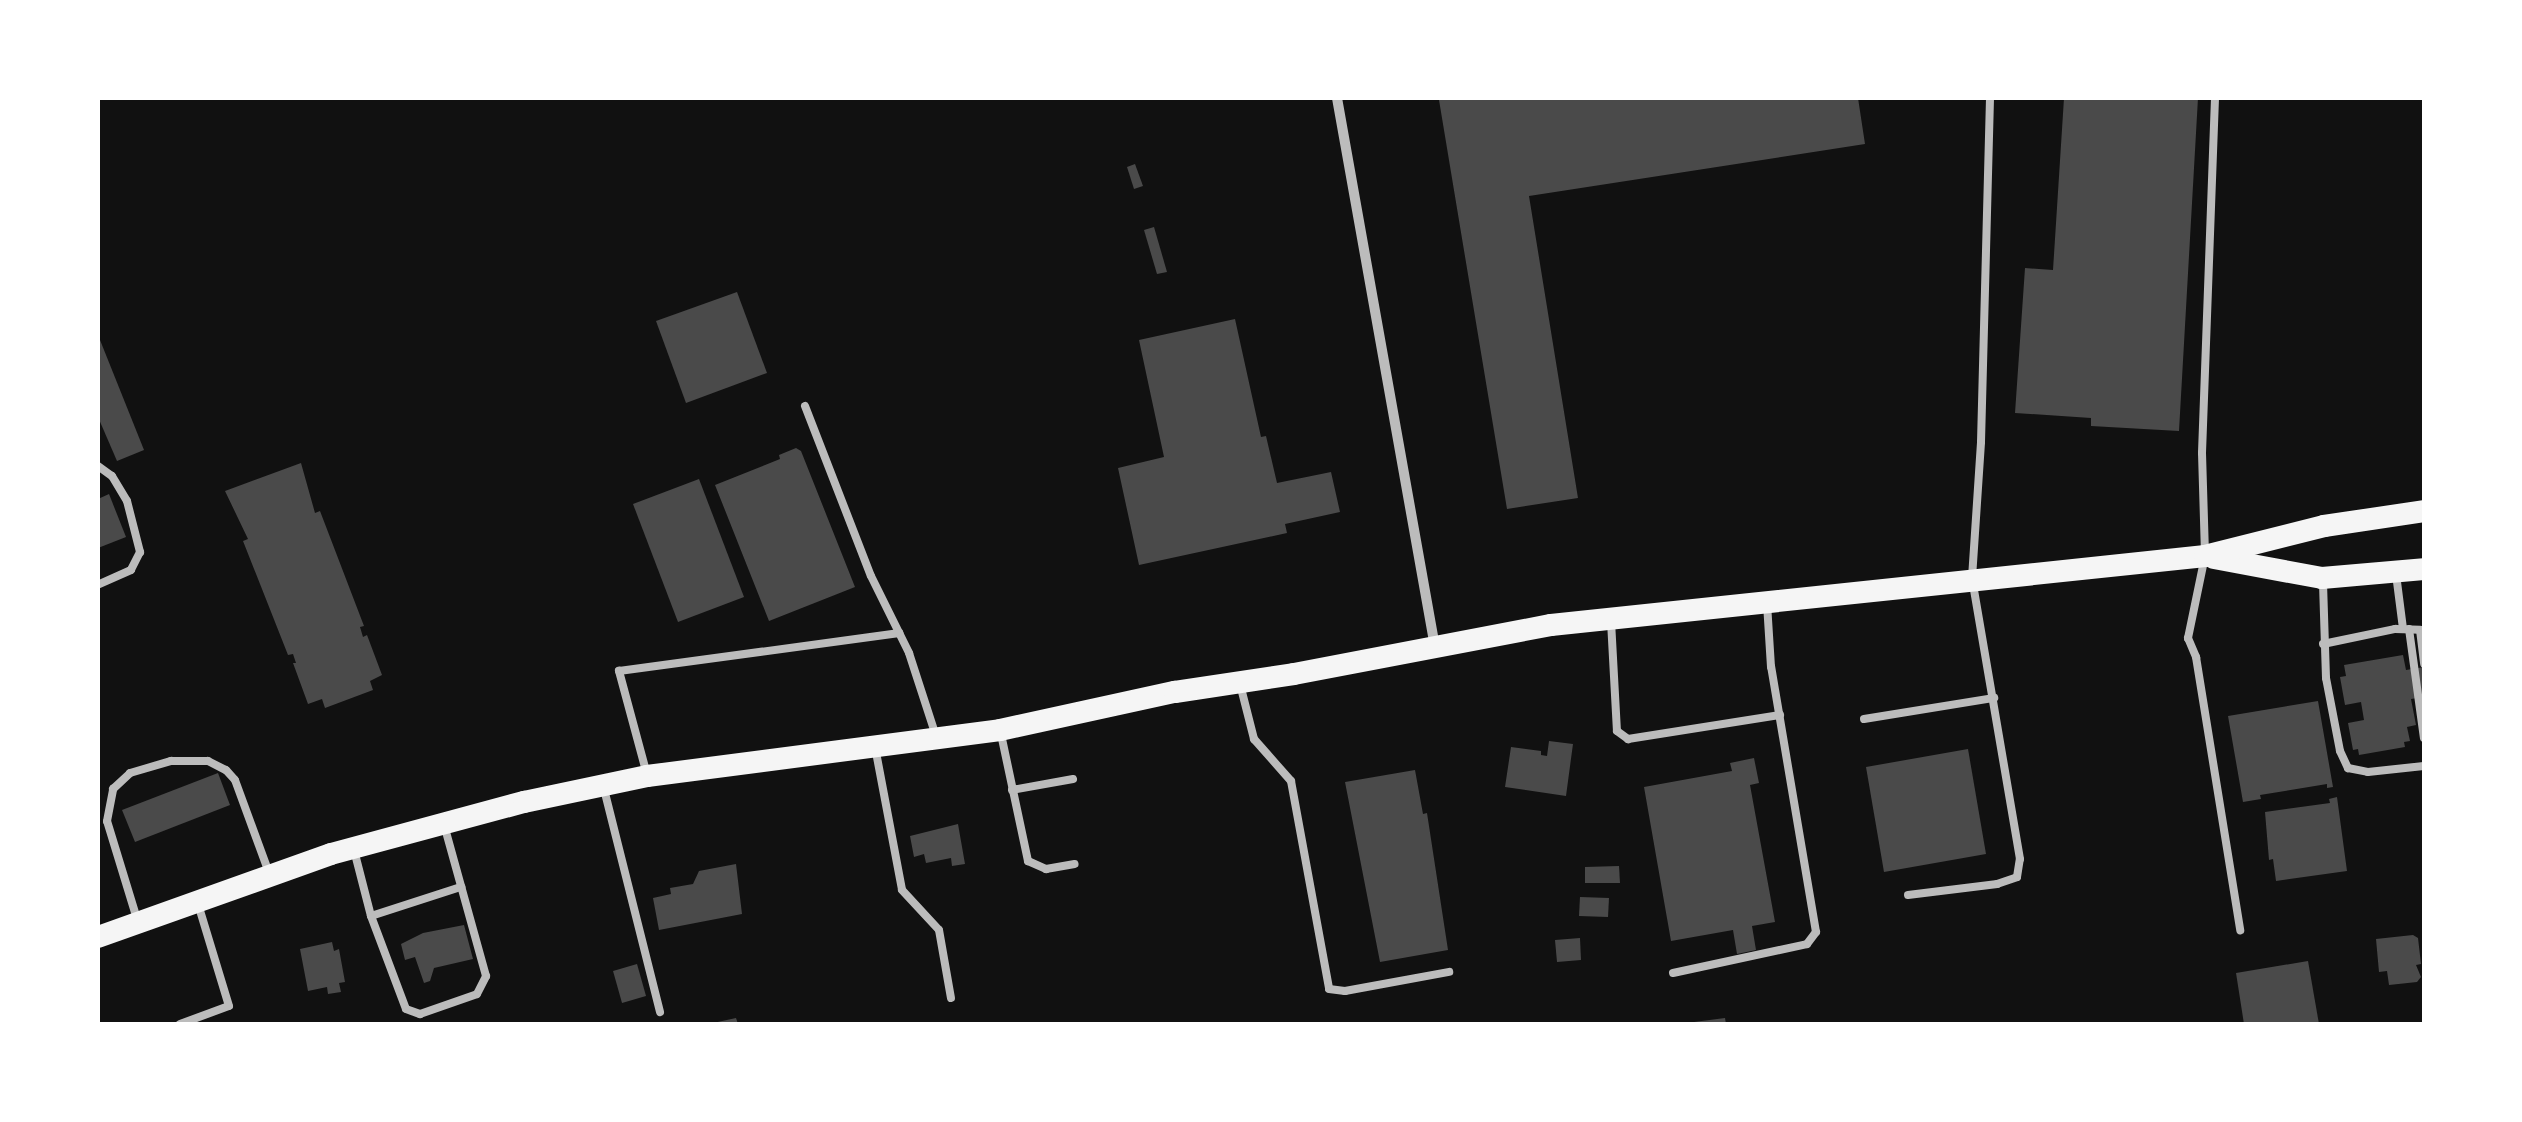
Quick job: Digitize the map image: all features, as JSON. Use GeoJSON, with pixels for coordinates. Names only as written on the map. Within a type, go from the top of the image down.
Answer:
{"type":"FeatureCollection","features":[{"type":"Feature","properties":{"kind":"main road"},"geometry":{"type":"LineString","coordinates":[[98,936],[443,823],[603,784],[874,742],[1000,730],[1174,692],[1240,684],[1610,616],[1813,599],[1972,578],[2206,556],[2324,526],[2424,510]]}},
{"type":"Feature","properties":{"kind":"main road"},"geometry":{"type":"LineString","coordinates":[[2206,556],[2322,578],[2424,569]]}},
{"type":"Feature","properties":{"kind":"street"},"geometry":{"type":"LineString","coordinates":[[1337,98],[1435,648]]}},
{"type":"Feature","properties":{"kind":"lane"},"geometry":{"type":"LineString","coordinates":[[1908,895],[2017,878],[2020,859],[1972,578],[1990,98]]}},
{"type":"Feature","properties":{"kind":"lane"},"geometry":{"type":"LineString","coordinates":[[2216,98],[2202,454],[2206,556],[2188,638],[2196,657],[2240,930]]}},
{"type":"Feature","properties":{"kind":"lane"},"geometry":{"type":"LineString","coordinates":[[805,406],[937,737]]}},
{"type":"Feature","properties":{"kind":"lane"},"geometry":{"type":"LineString","coordinates":[[98,466],[112,476],[127,501],[140,552],[132,570],[98,585]]}},
{"type":"Feature","properties":{"kind":"lane"},"geometry":{"type":"LineString","coordinates":[[2396,572],[2424,738]]}},
{"type":"Feature","properties":{"kind":"lane"},"geometry":{"type":"LineString","coordinates":[[2322,578],[2323,644],[2340,752],[2348,768],[2368,772],[2424,766]]}},
{"type":"Feature","properties":{"kind":"lane"},"geometry":{"type":"LineString","coordinates":[[1673,973],[1808,944],[1816,932],[1780,715],[1767,600]]}},
{"type":"Feature","properties":{"kind":"lane"},"geometry":{"type":"LineString","coordinates":[[1610,616],[1618,731],[1628,739],[1780,715]]}},
{"type":"Feature","properties":{"kind":"lane"},"geometry":{"type":"LineString","coordinates":[[2323,644],[2420,630],[2424,664]]}},
{"type":"Feature","properties":{"kind":"lane"},"geometry":{"type":"LineString","coordinates":[[647,776],[620,672],[899,634]]}},
{"type":"Feature","properties":{"kind":"lane"},"geometry":{"type":"LineString","coordinates":[[1240,684],[1254,739],[1291,781],[1329,989],[1345,992],[1448,972]]}},
{"type":"Feature","properties":{"kind":"lane"},"geometry":{"type":"LineString","coordinates":[[1864,719],[1994,698]]}},
{"type":"Feature","properties":{"kind":"lane"},"geometry":{"type":"LineString","coordinates":[[1000,730],[1028,860],[1046,868],[1075,864]]}},
{"type":"Feature","properties":{"kind":"lane"},"geometry":{"type":"LineString","coordinates":[[874,742],[902,890],[938,930],[951,998]]}},
{"type":"Feature","properties":{"kind":"lane"},"geometry":{"type":"LineString","coordinates":[[138,923],[106,821],[113,790],[130,773],[170,761],[208,761],[226,770],[235,780],[271,878]]}},
{"type":"Feature","properties":{"kind":"lane"},"geometry":{"type":"LineString","coordinates":[[1012,790],[1074,779]]}},
{"type":"Feature","properties":{"kind":"lane"},"geometry":{"type":"LineString","coordinates":[[603,784],[660,1012]]}},
{"type":"Feature","properties":{"kind":"lane"},"geometry":{"type":"LineString","coordinates":[[354,850],[370,916],[406,1009],[420,1014],[477,994],[484,984],[486,968],[443,823]]}},
{"type":"Feature","properties":{"kind":"lane"},"geometry":{"type":"LineString","coordinates":[[370,916],[461,887]]}},
{"type":"Feature","properties":{"kind":"lane"},"geometry":{"type":"LineString","coordinates":[[180,1024],[230,1006],[197,902]]}},
{"type":"Feature","properties":{"kind":"building"},"geometry":{"type":"Polygon","coordinates":[[[1858,98],[1865,144],[1529,196],[1578,498],[1507,509],[1439,100],[1858,98]]]}},
{"type":"Feature","properties":{"kind":"building"},"geometry":{"type":"Polygon","coordinates":[[[2064,98],[2198,98],[2179,431],[2091,426],[2091,418],[2015,413],[2025,268],[2053,270],[2064,98]]]}},
{"type":"Feature","properties":{"kind":"building"},"geometry":{"type":"Polygon","coordinates":[[[1135,164],[1143,186],[1134,189],[1127,167],[1135,164]]]}},
{"type":"Feature","properties":{"kind":"building"},"geometry":{"type":"Polygon","coordinates":[[[1154,227],[1167,272],[1157,274],[1144,230],[1154,227]]]}},
{"type":"Feature","properties":{"kind":"building"},"geometry":{"type":"Polygon","coordinates":[[[737,292],[767,373],[686,403],[656,321],[737,292]]]}},
{"type":"Feature","properties":{"kind":"building"},"geometry":{"type":"Polygon","coordinates":[[[1235,319],[1261,437],[1266,436],[1277,483],[1331,472],[1340,512],[1285,524],[1287,533],[1139,565],[1118,468],[1164,457],[1139,340],[1235,319]]]}},
{"type":"Feature","properties":{"kind":"building"},"geometry":{"type":"Polygon","coordinates":[[[98,335],[144,450],[117,461],[98,417],[98,335]]]}},
{"type":"Feature","properties":{"kind":"building"},"geometry":{"type":"Polygon","coordinates":[[[796,448],[801,451],[855,587],[769,621],[715,485],[780,459],[779,455],[796,448]]]}},
{"type":"Feature","properties":{"kind":"building"},"geometry":{"type":"Polygon","coordinates":[[[301,463],[315,513],[320,511],[364,626],[360,627],[363,637],[367,635],[382,675],[370,681],[373,690],[325,708],[322,699],[308,704],[293,654],[288,655],[243,541],[248,539],[225,491],[301,463]]]}},
{"type":"Feature","properties":{"kind":"building"},"geometry":{"type":"Polygon","coordinates":[[[699,479],[744,597],[678,622],[633,504],[699,479]]]}},
{"type":"Feature","properties":{"kind":"building"},"geometry":{"type":"Polygon","coordinates":[[[109,494],[126,537],[98,548],[98,499],[109,494]]]}},
{"type":"Feature","properties":{"kind":"building"},"geometry":{"type":"Polygon","coordinates":[[[2403,655],[2406,670],[2424,667],[2424,697],[2411,699],[2416,725],[2407,727],[2410,741],[2404,742],[2405,747],[2359,755],[2358,749],[2353,750],[2348,723],[2364,720],[2361,702],[2345,705],[2340,677],[2346,676],[2344,665],[2403,655]]]}},
{"type":"Feature","properties":{"kind":"building"},"geometry":{"type":"Polygon","coordinates":[[[2318,701],[2333,787],[2327,788],[2327,784],[2260,795],[2261,799],[2243,802],[2228,716],[2318,701]]]}},
{"type":"Feature","properties":{"kind":"building"},"geometry":{"type":"Polygon","coordinates":[[[1549,741],[1573,744],[1566,796],[1505,787],[1511,747],[1541,751],[1541,755],[1547,756],[1549,741]]]}},
{"type":"Feature","properties":{"kind":"building"},"geometry":{"type":"Polygon","coordinates":[[[1968,749],[1986,854],[1884,872],[1866,767],[1968,749]]]}},
{"type":"Feature","properties":{"kind":"building"},"geometry":{"type":"Polygon","coordinates":[[[1754,758],[1759,783],[1750,785],[1775,922],[1752,926],[1756,950],[1737,954],[1733,930],[1671,941],[1644,787],[1732,771],[1730,763],[1754,758]]]}},
{"type":"Feature","properties":{"kind":"building"},"geometry":{"type":"Polygon","coordinates":[[[1415,770],[1423,814],[1427,813],[1448,950],[1380,962],[1345,782],[1415,770]]]}},
{"type":"Feature","properties":{"kind":"building"},"geometry":{"type":"Polygon","coordinates":[[[218,773],[230,805],[135,842],[122,810],[218,773]]]}},
{"type":"Feature","properties":{"kind":"building"},"geometry":{"type":"Polygon","coordinates":[[[2337,797],[2347,871],[2276,881],[2273,859],[2269,860],[2265,812],[2330,803],[2329,799],[2337,797]]]}},
{"type":"Feature","properties":{"kind":"building"},"geometry":{"type":"Polygon","coordinates":[[[958,824],[965,864],[952,866],[951,858],[926,863],[924,854],[914,857],[910,836],[958,824]]]}},
{"type":"Feature","properties":{"kind":"building"},"geometry":{"type":"Polygon","coordinates":[[[736,864],[742,914],[659,930],[653,898],[671,894],[670,888],[693,884],[699,871],[736,864]]]}},
{"type":"Feature","properties":{"kind":"building"},"geometry":{"type":"Polygon","coordinates":[[[1619,866],[1620,883],[1585,883],[1585,867],[1619,866]]]}},
{"type":"Feature","properties":{"kind":"building"},"geometry":{"type":"Polygon","coordinates":[[[1580,897],[1609,898],[1608,917],[1579,916],[1580,897]]]}},
{"type":"Feature","properties":{"kind":"building"},"geometry":{"type":"Polygon","coordinates":[[[464,925],[473,959],[434,968],[430,981],[424,983],[415,957],[405,960],[401,944],[423,933],[464,925]]]}},
{"type":"Feature","properties":{"kind":"building"},"geometry":{"type":"Polygon","coordinates":[[[2413,935],[2418,938],[2421,964],[2416,965],[2421,977],[2417,982],[2389,985],[2387,971],[2379,972],[2376,939],[2413,935]]]}},
{"type":"Feature","properties":{"kind":"building"},"geometry":{"type":"Polygon","coordinates":[[[1580,938],[1581,960],[1557,962],[1555,940],[1580,938]]]}},
{"type":"Feature","properties":{"kind":"building"},"geometry":{"type":"Polygon","coordinates":[[[332,942],[334,951],[339,949],[345,982],[339,983],[341,992],[328,994],[327,987],[308,991],[300,949],[332,942]]]}},
{"type":"Feature","properties":{"kind":"building"},"geometry":{"type":"Polygon","coordinates":[[[2308,961],[2319,1024],[2244,1024],[2236,973],[2308,961]]]}},
{"type":"Feature","properties":{"kind":"building"},"geometry":{"type":"Polygon","coordinates":[[[637,964],[646,996],[622,1003],[613,971],[637,964]]]}},
{"type":"Feature","properties":{"kind":"building"},"geometry":{"type":"Polygon","coordinates":[[[736,1018],[738,1024],[713,1023],[736,1018]]]}},
{"type":"Feature","properties":{"kind":"building"},"geometry":{"type":"Polygon","coordinates":[[[1725,1018],[1726,1024],[1694,1024],[1694,1022],[1725,1018]]]}}]}
